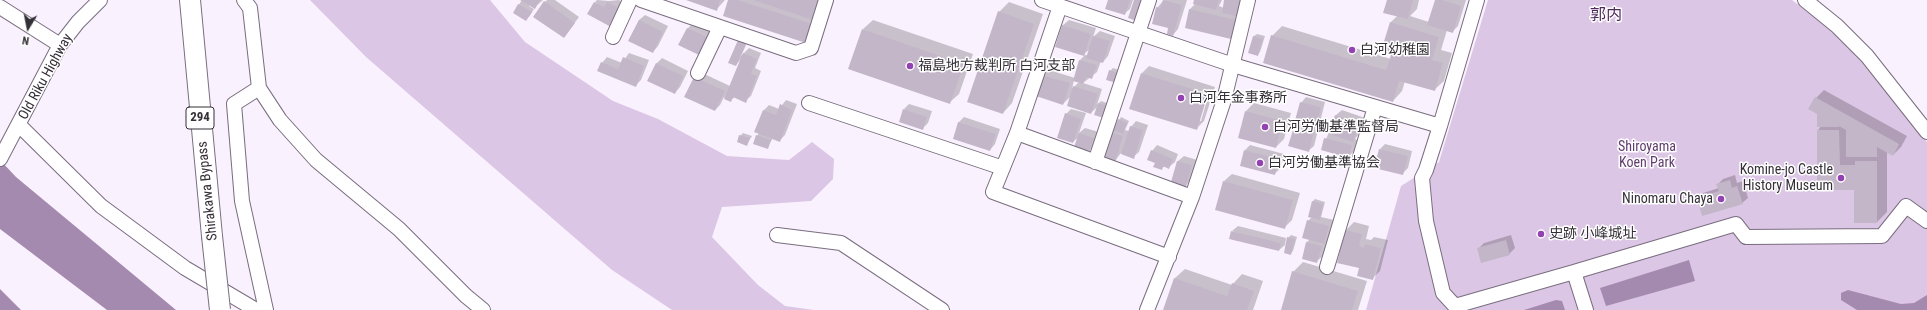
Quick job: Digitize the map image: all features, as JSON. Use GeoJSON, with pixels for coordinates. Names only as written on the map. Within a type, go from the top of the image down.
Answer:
{"type":"FeatureCollection","features":[{"type":"Feature","properties":{"kind":"highway","name":"Shirakawa Bypass"},"geometry":{"type":"LineString","coordinates":[[190,0],[220,310]]}},
{"type":"Feature","properties":{"kind":"street","name":"Old Riku Highway"},"geometry":{"type":"LineString","coordinates":[[0,160],[60,45],[78,22],[100,0]]}},
{"type":"Feature","properties":{"kind":"street"},"geometry":{"type":"LineString","coordinates":[[244,0],[250,8],[259,88],[280,120],[316,160],[399,229],[466,296],[483,310]]}},
{"type":"Feature","properties":{"kind":"street"},"geometry":{"type":"LineString","coordinates":[[612,37],[630,0]]}},
{"type":"Feature","properties":{"kind":"street"},"geometry":{"type":"LineString","coordinates":[[641,0],[796,53],[811,48],[826,0]]}},
{"type":"Feature","properties":{"kind":"street"},"geometry":{"type":"LineString","coordinates":[[1042,0],[1138,34],[1233,65],[1440,126]]}},
{"type":"Feature","properties":{"kind":"street"},"geometry":{"type":"LineString","coordinates":[[1095,162],[1149,0]]}},
{"type":"Feature","properties":{"kind":"street"},"geometry":{"type":"LineString","coordinates":[[1147,310],[1192,197],[1224,100],[1248,0]]}},
{"type":"Feature","properties":{"kind":"street"},"geometry":{"type":"LineString","coordinates":[[1477,0],[1440,126],[1422,178],[1426,221],[1443,294],[1455,306],[1736,224],[1746,237],[1882,236],[1906,206],[1927,221]]}},
{"type":"Feature","properties":{"kind":"street"},"geometry":{"type":"LineString","coordinates":[[1805,0],[1837,26],[1867,56],[1927,132]]}},
{"type":"Feature","properties":{"kind":"street"},"geometry":{"type":"LineString","coordinates":[[1060,6],[1017,133],[993,192],[1169,257]]}},
{"type":"Feature","properties":{"kind":"street"},"geometry":{"type":"LineString","coordinates":[[0,7],[60,45]]}},
{"type":"Feature","properties":{"kind":"street"},"geometry":{"type":"LineString","coordinates":[[698,73],[720,27]]}},
{"type":"Feature","properties":{"kind":"street"},"geometry":{"type":"LineString","coordinates":[[259,88],[234,104],[242,201],[266,310]]}},
{"type":"Feature","properties":{"kind":"street"},"geometry":{"type":"LineString","coordinates":[[809,103],[1003,168]]}},
{"type":"Feature","properties":{"kind":"street"},"geometry":{"type":"LineString","coordinates":[[1327,267],[1375,107]]}},
{"type":"Feature","properties":{"kind":"street"},"geometry":{"type":"LineString","coordinates":[[17,127],[101,206],[185,268],[256,310]]}},
{"type":"Feature","properties":{"kind":"street"},"geometry":{"type":"LineString","coordinates":[[1017,133],[1192,197]]}},
{"type":"Feature","properties":{"kind":"street"},"geometry":{"type":"LineString","coordinates":[[777,235],[841,243],[942,310]]}},
{"type":"Feature","properties":{"kind":"street"},"geometry":{"type":"LineString","coordinates":[[1574,272],[1586,310]]}},
{"type":"Feature","properties":{"kind":"green space"},"geometry":{"type":"Polygon","coordinates":[[[310,0],[490,0],[525,42],[613,101],[658,119],[727,156],[789,160],[812,142],[834,159],[833,179],[811,201],[722,207],[712,237],[758,285],[785,306],[814,310],[672,310],[612,270],[366,57],[310,0]]]}},
{"type":"Feature","properties":{"kind":"green space","name":"Shiroyama Koen Park"},"geometry":{"type":"Polygon","coordinates":[[[1488,0],[1792,0],[1828,28],[1853,51],[1927,142],[1927,310],[1366,310],[1401,186],[1439,162],[1488,0]]]}},
{"type":"Feature","properties":{"kind":"shaded area"},"geometry":{"type":"Polygon","coordinates":[[[0,160],[16,177],[176,310],[107,310],[0,229],[0,160]]]}},
{"type":"Feature","properties":{"kind":"shaded area"},"geometry":{"type":"Polygon","coordinates":[[[1689,260],[1695,281],[1606,306],[1600,288],[1689,260]]]}},
{"type":"Feature","properties":{"kind":"shaded area"},"geometry":{"type":"Polygon","coordinates":[[[0,289],[21,310],[0,310],[0,289]]]}},
{"type":"Feature","properties":{"kind":"shaded area"},"geometry":{"type":"Polygon","coordinates":[[[1848,290],[1901,304],[1914,303],[1927,295],[1927,310],[1857,310],[1841,300],[1841,293],[1848,290]]]}},
{"type":"Feature","properties":{"kind":"shaded area"},"geometry":{"type":"Polygon","coordinates":[[[1556,300],[1562,301],[1565,310],[1524,310],[1556,300]]]}},
{"type":"Feature","properties":{"kind":"building"},"geometry":{"type":"Polygon","coordinates":[[[520,0],[540,0],[535,9],[520,0]]]}},
{"type":"Feature","properties":{"kind":"building"},"geometry":{"type":"Polygon","coordinates":[[[686,0],[720,0],[717,11],[686,0]]]}},
{"type":"Feature","properties":{"kind":"building"},"geometry":{"type":"Polygon","coordinates":[[[728,0],[738,0],[812,24],[806,43],[723,16],[728,0]]]}},
{"type":"Feature","properties":{"kind":"building"},"geometry":{"type":"Polygon","coordinates":[[[753,0],[817,0],[819,1],[813,20],[753,0]]]}},
{"type":"Feature","properties":{"kind":"building"},"geometry":{"type":"Polygon","coordinates":[[[1108,0],[1130,0],[1125,15],[1105,9],[1108,0]]]}},
{"type":"Feature","properties":{"kind":"building"},"geometry":{"type":"Polygon","coordinates":[[[1134,0],[1144,0],[1137,21],[1128,18],[1134,0]]]}},
{"type":"Feature","properties":{"kind":"building"},"geometry":{"type":"Polygon","coordinates":[[[1163,0],[1182,5],[1173,36],[1167,34],[1168,28],[1152,24],[1156,7],[1160,8],[1163,0]]]}},
{"type":"Feature","properties":{"kind":"building"},"geometry":{"type":"Polygon","coordinates":[[[1194,0],[1219,0],[1216,10],[1193,4],[1194,0]]]}},
{"type":"Feature","properties":{"kind":"building"},"geometry":{"type":"Polygon","coordinates":[[[1224,0],[1243,0],[1240,17],[1222,13],[1224,0]]]}},
{"type":"Feature","properties":{"kind":"building"},"geometry":{"type":"Polygon","coordinates":[[[1387,0],[1413,0],[1408,19],[1383,13],[1387,0]]]}},
{"type":"Feature","properties":{"kind":"building"},"geometry":{"type":"Polygon","coordinates":[[[1435,0],[1443,0],[1461,6],[1453,33],[1427,25],[1435,0]]]}},
{"type":"Feature","properties":{"kind":"building"},"geometry":{"type":"Polygon","coordinates":[[[544,1],[575,23],[564,38],[533,17],[544,1]]]}},
{"type":"Feature","properties":{"kind":"building"},"geometry":{"type":"Polygon","coordinates":[[[594,2],[604,7],[607,2],[621,9],[611,27],[587,14],[594,2]]]}},
{"type":"Feature","properties":{"kind":"building"},"geometry":{"type":"Polygon","coordinates":[[[518,4],[532,12],[526,21],[513,13],[518,4]]]}},
{"type":"Feature","properties":{"kind":"building"},"geometry":{"type":"Polygon","coordinates":[[[1189,9],[1240,21],[1235,40],[1185,28],[1189,9]]]}},
{"type":"Feature","properties":{"kind":"building"},"geometry":{"type":"Polygon","coordinates":[[[998,11],[1034,24],[1003,114],[967,102],[998,11]]]}},
{"type":"Feature","properties":{"kind":"building"},"geometry":{"type":"Polygon","coordinates":[[[639,20],[663,32],[653,53],[628,41],[639,20]]]}},
{"type":"Feature","properties":{"kind":"building"},"geometry":{"type":"Polygon","coordinates":[[[1390,22],[1439,37],[1432,60],[1443,63],[1435,91],[1399,81],[1393,102],[1263,63],[1271,35],[1386,70],[1391,55],[1381,51],[1390,22]]]}},
{"type":"Feature","properties":{"kind":"building"},"geometry":{"type":"Polygon","coordinates":[[[1062,25],[1091,34],[1084,56],[1055,47],[1062,25]]]}},
{"type":"Feature","properties":{"kind":"building"},"geometry":{"type":"Polygon","coordinates":[[[687,28],[707,37],[699,55],[678,45],[687,28]]]}},
{"type":"Feature","properties":{"kind":"building"},"geometry":{"type":"Polygon","coordinates":[[[862,29],[964,64],[950,104],[848,69],[862,29]]]}},
{"type":"Feature","properties":{"kind":"building"},"geometry":{"type":"Polygon","coordinates":[[[1093,36],[1110,41],[1103,63],[1086,58],[1093,36]]]}},
{"type":"Feature","properties":{"kind":"building"},"geometry":{"type":"Polygon","coordinates":[[[1253,36],[1263,39],[1258,56],[1248,53],[1253,36]]]}},
{"type":"Feature","properties":{"kind":"building"},"geometry":{"type":"Polygon","coordinates":[[[738,40],[746,44],[736,66],[728,63],[738,40]]]}},
{"type":"Feature","properties":{"kind":"building"},"geometry":{"type":"Polygon","coordinates":[[[743,53],[757,59],[751,74],[757,76],[746,103],[733,97],[731,102],[724,99],[743,53]]]}},
{"type":"Feature","properties":{"kind":"building"},"geometry":{"type":"Polygon","coordinates":[[[623,57],[644,66],[636,87],[597,71],[601,62],[618,69],[623,57]]]}},
{"type":"Feature","properties":{"kind":"building"},"geometry":{"type":"Polygon","coordinates":[[[1079,60],[1097,65],[1092,79],[1086,77],[1083,84],[1073,81],[1079,60]]]}},
{"type":"Feature","properties":{"kind":"building"},"geometry":{"type":"Polygon","coordinates":[[[656,63],[683,76],[675,94],[647,81],[656,63]]]}},
{"type":"Feature","properties":{"kind":"building"},"geometry":{"type":"Polygon","coordinates":[[[1109,70],[1120,74],[1117,83],[1106,80],[1109,70]]]}},
{"type":"Feature","properties":{"kind":"building"},"geometry":{"type":"Polygon","coordinates":[[[1141,73],[1208,94],[1197,130],[1129,109],[1141,73]]]}},
{"type":"Feature","properties":{"kind":"building"},"geometry":{"type":"Polygon","coordinates":[[[1042,75],[1070,83],[1063,105],[1036,96],[1042,75]]]}},
{"type":"Feature","properties":{"kind":"building"},"geometry":{"type":"Polygon","coordinates":[[[694,77],[725,91],[715,111],[684,97],[694,77]]]}},
{"type":"Feature","properties":{"kind":"building"},"geometry":{"type":"Polygon","coordinates":[[[1073,86],[1098,94],[1091,114],[1067,106],[1073,86]]]}},
{"type":"Feature","properties":{"kind":"building"},"geometry":{"type":"Polygon","coordinates":[[[1815,97],[1899,144],[1893,156],[1877,147],[1877,157],[1846,157],[1846,130],[1839,126],[1817,127],[1817,114],[1808,109],[1815,97]]]}},
{"type":"Feature","properties":{"kind":"building"},"geometry":{"type":"Polygon","coordinates":[[[1300,102],[1321,107],[1315,129],[1294,124],[1300,102]]]}},
{"type":"Feature","properties":{"kind":"building"},"geometry":{"type":"Polygon","coordinates":[[[1098,103],[1108,106],[1104,118],[1094,115],[1098,103]]]}},
{"type":"Feature","properties":{"kind":"building"},"geometry":{"type":"Polygon","coordinates":[[[780,104],[792,110],[780,142],[754,132],[763,110],[776,115],[780,104]]]}},
{"type":"Feature","properties":{"kind":"building"},"geometry":{"type":"Polygon","coordinates":[[[903,109],[927,117],[923,130],[899,122],[903,109]]]}},
{"type":"Feature","properties":{"kind":"building"},"geometry":{"type":"Polygon","coordinates":[[[1245,111],[1283,121],[1276,148],[1238,138],[1245,111]]]}},
{"type":"Feature","properties":{"kind":"building"},"geometry":{"type":"Polygon","coordinates":[[[1065,113],[1081,119],[1073,143],[1057,138],[1065,113]]]}},
{"type":"Feature","properties":{"kind":"building"},"geometry":{"type":"Polygon","coordinates":[[[1335,115],[1360,123],[1353,142],[1329,134],[1335,115]]]}},
{"type":"Feature","properties":{"kind":"building"},"geometry":{"type":"Polygon","coordinates":[[[1118,119],[1127,123],[1123,134],[1113,130],[1118,119]]]}},
{"type":"Feature","properties":{"kind":"building"},"geometry":{"type":"Polygon","coordinates":[[[958,122],[996,134],[990,151],[953,139],[958,122]]]}},
{"type":"Feature","properties":{"kind":"building"},"geometry":{"type":"Polygon","coordinates":[[[1130,126],[1143,130],[1134,159],[1121,154],[1130,126]]]}},
{"type":"Feature","properties":{"kind":"building"},"geometry":{"type":"Polygon","coordinates":[[[1293,130],[1313,135],[1309,152],[1288,146],[1293,130]]]}},
{"type":"Feature","properties":{"kind":"building"},"geometry":{"type":"Polygon","coordinates":[[[1817,130],[1839,130],[1840,165],[1855,165],[1855,161],[1877,161],[1877,223],[1854,223],[1854,190],[1817,190],[1817,130]]]}},
{"type":"Feature","properties":{"kind":"building"},"geometry":{"type":"Polygon","coordinates":[[[1110,132],[1123,136],[1115,163],[1101,159],[1110,132]]]}},
{"type":"Feature","properties":{"kind":"building"},"geometry":{"type":"Polygon","coordinates":[[[1079,133],[1094,138],[1089,152],[1074,147],[1079,133]]]}},
{"type":"Feature","properties":{"kind":"building"},"geometry":{"type":"Polygon","coordinates":[[[739,135],[750,138],[747,146],[737,142],[739,135]]]}},
{"type":"Feature","properties":{"kind":"building"},"geometry":{"type":"Polygon","coordinates":[[[756,135],[771,140],[768,149],[753,144],[756,135]]]}},
{"type":"Feature","properties":{"kind":"building"},"geometry":{"type":"Polygon","coordinates":[[[1324,138],[1352,145],[1349,158],[1321,150],[1324,138]]]}},
{"type":"Feature","properties":{"kind":"building"},"geometry":{"type":"Polygon","coordinates":[[[1379,149],[1408,156],[1403,175],[1374,168],[1379,149]]]}},
{"type":"Feature","properties":{"kind":"building"},"geometry":{"type":"Polygon","coordinates":[[[1151,150],[1173,159],[1169,169],[1163,166],[1162,170],[1153,167],[1155,163],[1147,160],[1151,150]]]}},
{"type":"Feature","properties":{"kind":"building"},"geometry":{"type":"Polygon","coordinates":[[[1244,150],[1279,159],[1275,175],[1240,166],[1244,150]]]}},
{"type":"Feature","properties":{"kind":"building"},"geometry":{"type":"Polygon","coordinates":[[[1177,161],[1192,165],[1186,187],[1171,182],[1177,161]]]}},
{"type":"Feature","properties":{"kind":"building"},"geometry":{"type":"Polygon","coordinates":[[[1730,180],[1732,188],[1737,186],[1743,204],[1702,216],[1697,198],[1719,191],[1716,184],[1730,180]]]}},
{"type":"Feature","properties":{"kind":"building"},"geometry":{"type":"Polygon","coordinates":[[[1223,181],[1293,200],[1285,229],[1215,210],[1223,181]]]}},
{"type":"Feature","properties":{"kind":"building"},"geometry":{"type":"Polygon","coordinates":[[[1312,201],[1323,204],[1320,220],[1308,217],[1312,201]]]}},
{"type":"Feature","properties":{"kind":"building"},"geometry":{"type":"Polygon","coordinates":[[[1307,220],[1329,226],[1324,244],[1302,238],[1307,220]]]}},
{"type":"Feature","properties":{"kind":"building"},"geometry":{"type":"Polygon","coordinates":[[[1345,230],[1362,234],[1359,246],[1364,248],[1365,244],[1381,248],[1373,280],[1357,276],[1359,268],[1337,263],[1345,230]]]}},
{"type":"Feature","properties":{"kind":"building"},"geometry":{"type":"Polygon","coordinates":[[[1231,231],[1281,243],[1279,251],[1229,239],[1231,231]]]}},
{"type":"Feature","properties":{"kind":"building"},"geometry":{"type":"Polygon","coordinates":[[[1287,237],[1295,239],[1291,255],[1284,253],[1287,237]]]}},
{"type":"Feature","properties":{"kind":"building"},"geometry":{"type":"Polygon","coordinates":[[[1506,240],[1510,255],[1481,263],[1477,248],[1506,240]]]}},
{"type":"Feature","properties":{"kind":"building"},"geometry":{"type":"Polygon","coordinates":[[[1306,242],[1322,246],[1317,263],[1302,259],[1306,242]]]}},
{"type":"Feature","properties":{"kind":"building"},"geometry":{"type":"Polygon","coordinates":[[[1292,271],[1358,291],[1352,310],[1281,310],[1292,271]]]}},
{"type":"Feature","properties":{"kind":"building"},"geometry":{"type":"Polygon","coordinates":[[[1174,278],[1227,296],[1232,283],[1254,291],[1247,310],[1163,310],[1174,278]]]}},
{"type":"Feature","properties":{"kind":"place","name":"白河幼稚園"},"geometry":{"type":"Point","coordinates":[1352,50]}},
{"type":"Feature","properties":{"kind":"place","name":"福島地方裁判所 白河支部"},"geometry":{"type":"Point","coordinates":[910,66]}},
{"type":"Feature","properties":{"kind":"place","name":"白河年金事務所"},"geometry":{"type":"Point","coordinates":[1181,98]}},
{"type":"Feature","properties":{"kind":"place","name":"白河労働基準監督局"},"geometry":{"type":"Point","coordinates":[1265,127]}},
{"type":"Feature","properties":{"kind":"place","name":"白河労働基準協会"},"geometry":{"type":"Point","coordinates":[1260,163]}},
{"type":"Feature","properties":{"kind":"place","name":"Komine-jo Castle History Museum"},"geometry":{"type":"Point","coordinates":[1841,178]}},
{"type":"Feature","properties":{"kind":"place","name":"Ninomaru Chaya"},"geometry":{"type":"Point","coordinates":[1721,199]}},
{"type":"Feature","properties":{"kind":"place","name":"史跡 小峰城址"},"geometry":{"type":"Point","coordinates":[1541,234]}},
{"type":"Feature","properties":{"kind":"district","name":"郭内"},"geometry":{"type":"Point","coordinates":[1606,16]}}]}
